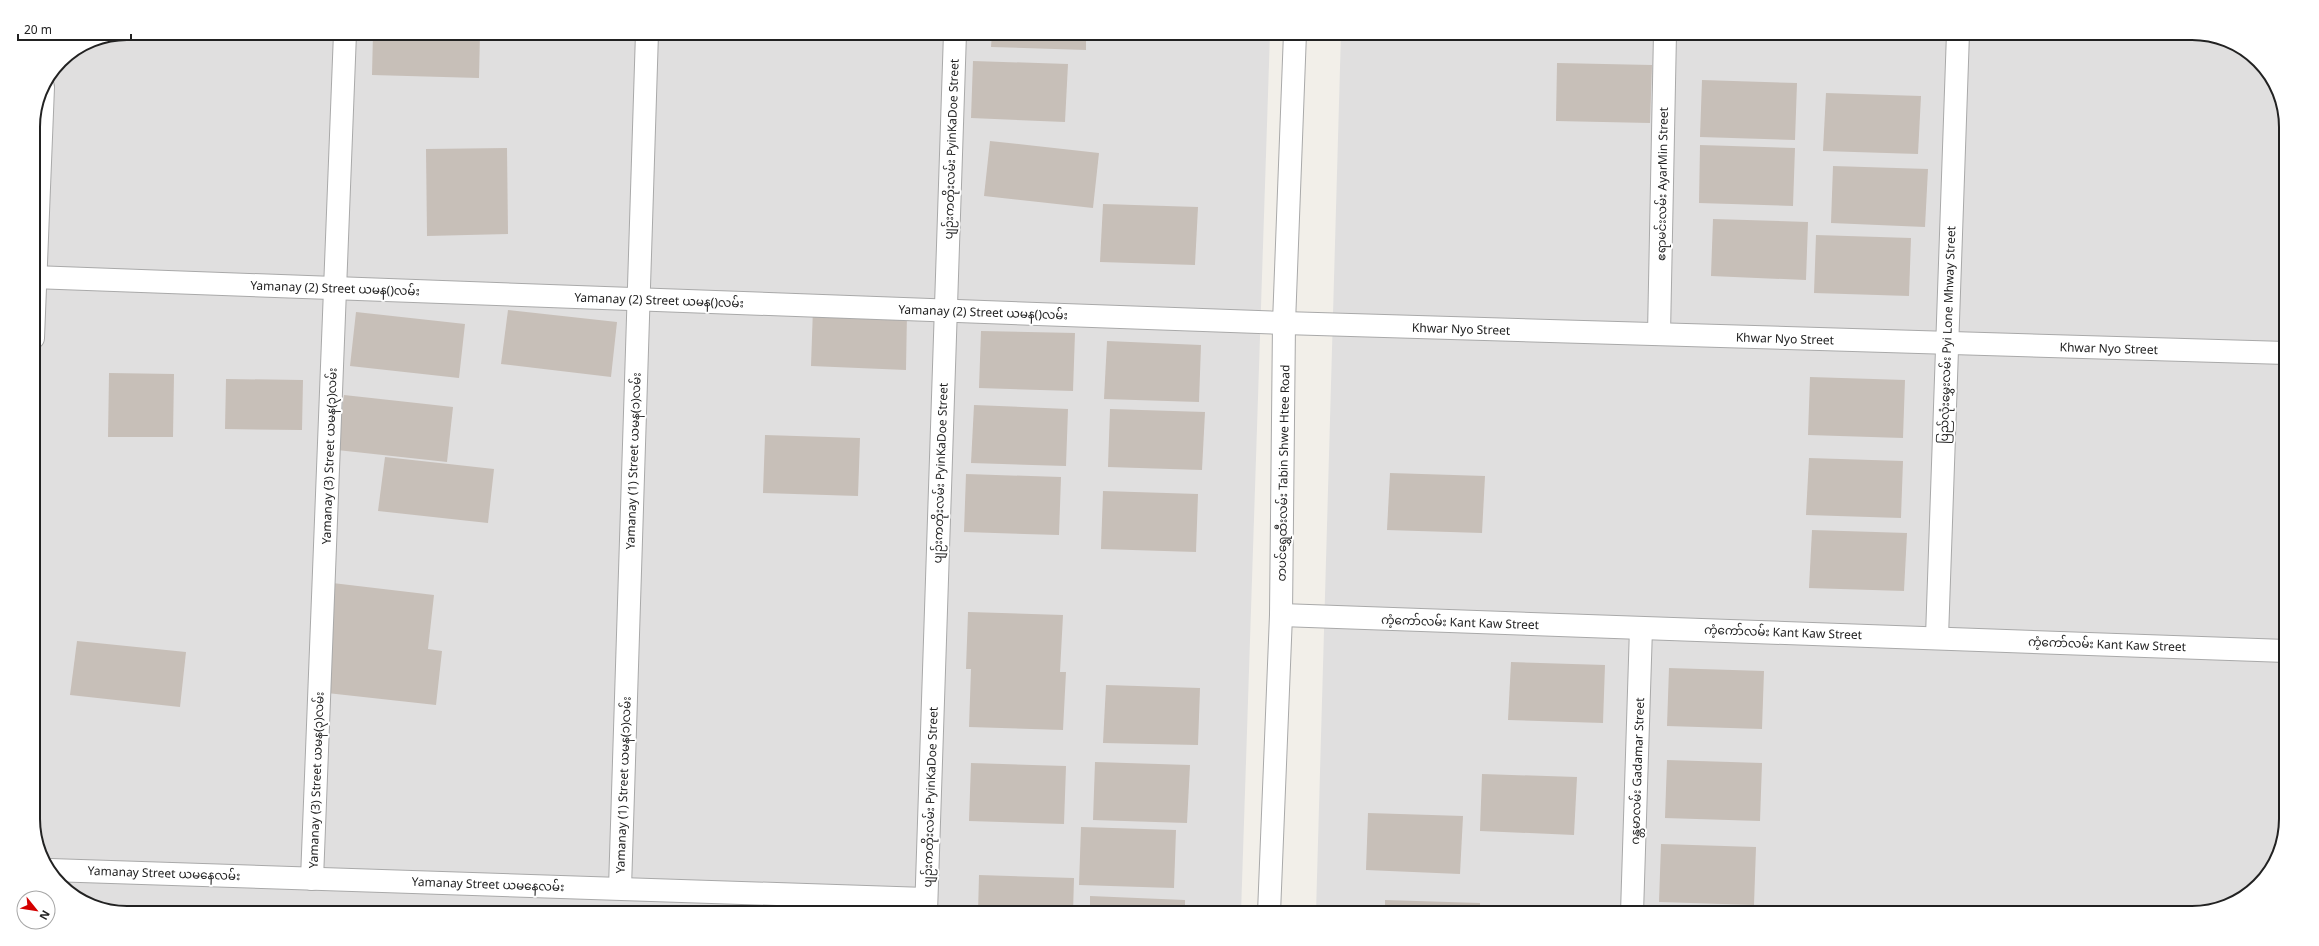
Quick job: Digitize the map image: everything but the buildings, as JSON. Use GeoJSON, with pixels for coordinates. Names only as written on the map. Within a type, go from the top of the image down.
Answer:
{"type":"FeatureCollection","features":[{"type":"Feature","properties":{"kind":"street","name":"Yamanay (3) Street ယမန(၃)လမ်း"},"geometry":{"type":"LineString","coordinates":[[312,878],[345,40]]}},
{"type":"Feature","properties":{"kind":"street","name":"Yamanay (1) Street ယမန(၁)လမ်း"},"geometry":{"type":"LineString","coordinates":[[620,888],[647,40]]}},
{"type":"Feature","properties":{"kind":"street","name":"ပျဉ်းကတိုးလမ်း PyinKaDoe Street"},"geometry":{"type":"LineString","coordinates":[[926,906],[955,40]]}},
{"type":"Feature","properties":{"kind":"street","name":"တပင်ရွှေထီးလမ်း Tabin Shwe Htee Road"},"geometry":{"type":"LineString","coordinates":[[1269,906],[1281,615],[1284,323],[1295,40]]}},
{"type":"Feature","properties":{"kind":"street","name":"ဧရာမင်းလမ်း AyarMin Street"},"geometry":{"type":"LineString","coordinates":[[1659,334],[1665,40]]}},
{"type":"Feature","properties":{"kind":"street","name":"ပြည်လုံးမွှေးလမ်း Pyi Lone Mhway Street"},"geometry":{"type":"LineString","coordinates":[[1936,637],[1958,40]]}},
{"type":"Feature","properties":{"kind":"street"},"geometry":{"type":"LineString","coordinates":[[40,150],[42,111]]}},
{"type":"Feature","properties":{"kind":"street","name":"Yamanay (2) Street ယမန()လမ်း"},"geometry":{"type":"LineString","coordinates":[[40,277],[1284,323]]}},
{"type":"Feature","properties":{"kind":"street","name":"Khwar Nyo Street"},"geometry":{"type":"LineString","coordinates":[[1284,323],[2279,353]]}},
{"type":"Feature","properties":{"kind":"street","name":"ကံ့ကော်လမ်း Kant Kaw Street"},"geometry":{"type":"LineString","coordinates":[[1281,615],[1936,637],[2279,651]]}},
{"type":"Feature","properties":{"kind":"street","name":"ဂန္တမာလမ်း Gadamar Street"},"geometry":{"type":"LineString","coordinates":[[1632,906],[1641,628]]}},
{"type":"Feature","properties":{"kind":"street","name":"Yamanay Street ယမနေလမ်း"},"geometry":{"type":"LineString","coordinates":[[57,870],[620,888],[926,906]]}},
{"type":"Feature","properties":{"kind":"shaded area"},"geometry":{"type":"Polygon","coordinates":[[[127,40],[1270,40],[1241,906],[127,906],[110,904],[88,897],[70,885],[55,868],[45,847],[40,825],[40,121],[43,104],[49,88],[61,70],[74,58],[88,49],[104,43],[127,40]]]}},
{"type":"Feature","properties":{"kind":"shaded area"},"geometry":{"type":"Polygon","coordinates":[[[1341,40],[2198,40],[2226,47],[2236,52],[2254,65],[2270,88],[2279,121],[2279,825],[2272,853],[2267,863],[2254,881],[2231,897],[2215,903],[2192,906],[1316,906],[1341,40]]]}}]}
